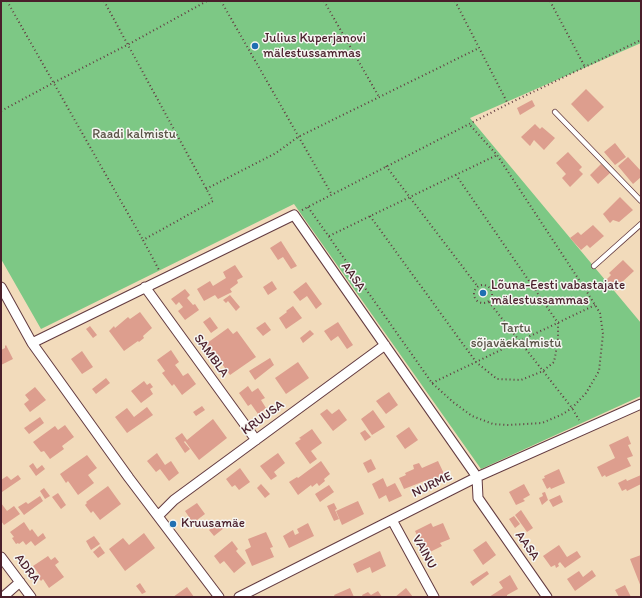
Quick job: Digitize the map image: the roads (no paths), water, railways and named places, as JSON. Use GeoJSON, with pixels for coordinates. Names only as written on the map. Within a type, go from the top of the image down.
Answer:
{"type":"FeatureCollection","features":[{"type":"Feature","properties":{"kind":"street","name":"AASA"},"geometry":{"type":"LineString","coordinates":[[145,287],[294,215],[477,477],[478,498],[547,597]]}},
{"type":"Feature","properties":{"kind":"street"},"geometry":{"type":"LineString","coordinates":[[32,343],[145,287]]}},
{"type":"Feature","properties":{"kind":"street","name":"SAMBLA"},"geometry":{"type":"LineString","coordinates":[[145,287],[256,440]]}},
{"type":"Feature","properties":{"kind":"street"},"geometry":{"type":"LineString","coordinates":[[2,293],[32,343],[219,597]]}},
{"type":"Feature","properties":{"kind":"street","name":"KRUUSA"},"geometry":{"type":"LineString","coordinates":[[158,516],[174,500],[385,345]]}},
{"type":"Feature","properties":{"kind":"street","name":"NURME"},"geometry":{"type":"LineString","coordinates":[[239,597],[477,477],[586,428],[640,406]]}},
{"type":"Feature","properties":{"kind":"street","name":"VAINU"},"geometry":{"type":"LineString","coordinates":[[392,520],[434,597]]}},
{"type":"Feature","properties":{"kind":"street","name":"ADRA"},"geometry":{"type":"LineString","coordinates":[[1,557],[31,597]]}},
{"type":"Feature","properties":{"kind":"street"},"geometry":{"type":"LineString","coordinates":[[3,597],[20,582]]}},
{"type":"Feature","properties":{"kind":"lane"},"geometry":{"type":"LineString","coordinates":[[556,112],[641,201]]}},
{"type":"Feature","properties":{"kind":"lane"},"geometry":{"type":"LineString","coordinates":[[594,266],[641,224]]}},
{"type":"Feature","properties":{"kind":"place","name":"Julius Kuperjanovi mälestussammas"},"geometry":{"type":"Point","coordinates":[255,46]}},
{"type":"Feature","properties":{"kind":"place","name":"Lõuna-Eesti vabastajate mälestussammas"},"geometry":{"type":"Point","coordinates":[483,293]}},
{"type":"Feature","properties":{"kind":"place","name":"Kruusamäe"},"geometry":{"type":"Point","coordinates":[173,524]}},
{"type":"Feature","properties":{"kind":"park label","name":"Raadi kalmistu"},"geometry":{"type":"Point","coordinates":[134,135]}},
{"type":"Feature","properties":{"kind":"park label","name":"Tartu sõjaväekalmistu"},"geometry":{"type":"Point","coordinates":[516,336]}}]}
